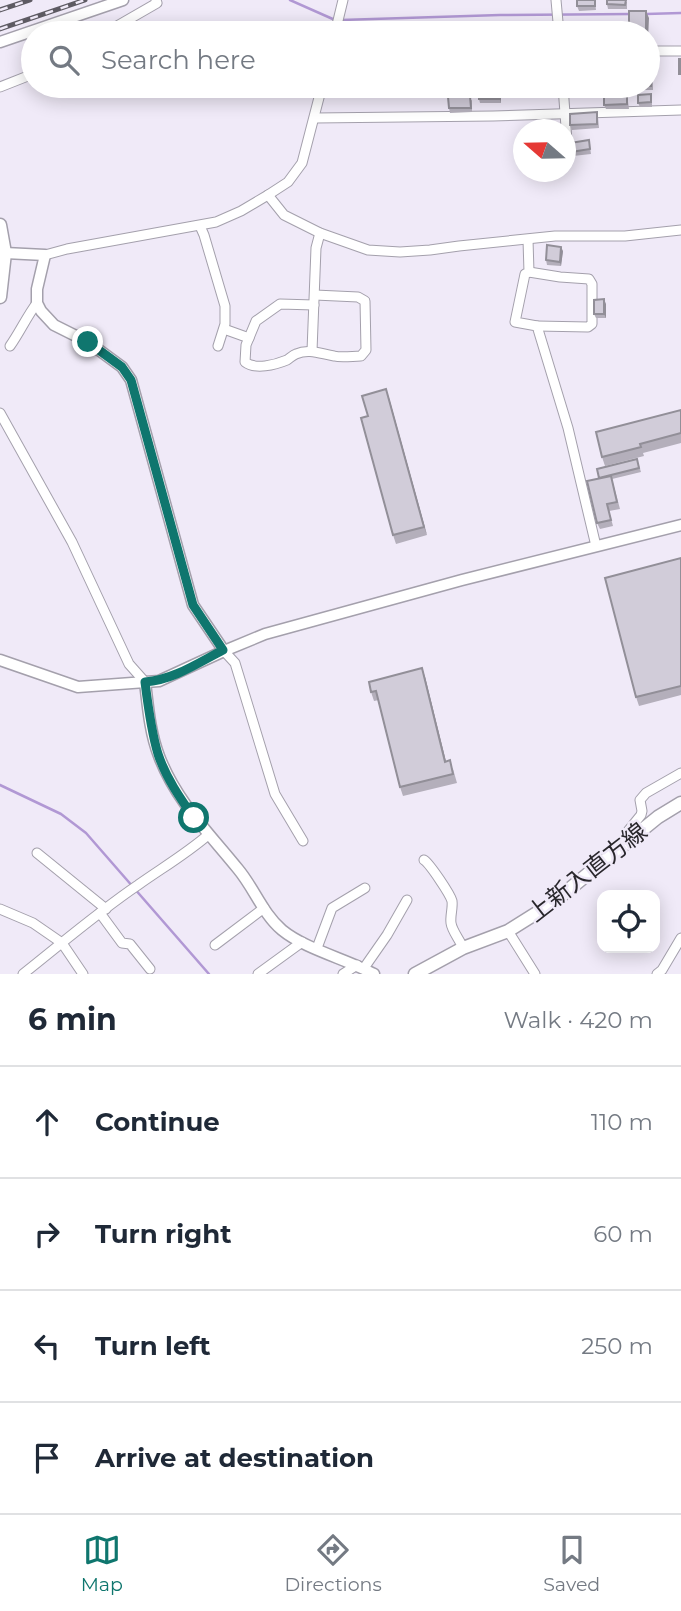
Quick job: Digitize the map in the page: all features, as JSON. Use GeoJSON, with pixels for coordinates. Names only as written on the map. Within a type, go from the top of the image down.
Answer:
{"type":"FeatureCollection","features":[{"type":"Feature","properties":{"kind":"main road"},"geometry":{"type":"LineString","coordinates":[[0,225],[5,253],[0,297]]}},
{"type":"Feature","properties":{"kind":"main road","name":"上新入直方線"},"geometry":{"type":"LineString","coordinates":[[415,974],[463,948],[508,931],[551,904],[658,817],[681,803]]}},
{"type":"Feature","properties":{"kind":"street"},"geometry":{"type":"LineString","coordinates":[[62,21],[124,0]]}},
{"type":"Feature","properties":{"kind":"street"},"geometry":{"type":"LineString","coordinates":[[126,21],[157,3],[156,0]]}},
{"type":"Feature","properties":{"kind":"street"},"geometry":{"type":"LineString","coordinates":[[338,21],[344,0]]}},
{"type":"Feature","properties":{"kind":"street"},"geometry":{"type":"LineString","coordinates":[[556,0],[558,21]]}},
{"type":"Feature","properties":{"kind":"street"},"geometry":{"type":"LineString","coordinates":[[0,42],[21,35]]}},
{"type":"Feature","properties":{"kind":"street"},"geometry":{"type":"LineString","coordinates":[[660,51],[681,51]]}},
{"type":"Feature","properties":{"kind":"street"},"geometry":{"type":"LineString","coordinates":[[0,87],[21,79]]}},
{"type":"Feature","properties":{"kind":"street"},"geometry":{"type":"LineString","coordinates":[[5,253],[45,255],[200,226],[241,211],[288,182],[302,163],[319,98]]}},
{"type":"Feature","properties":{"kind":"street"},"geometry":{"type":"LineString","coordinates":[[564,98],[566,119]]}},
{"type":"Feature","properties":{"kind":"street"},"geometry":{"type":"LineString","coordinates":[[315,118],[681,110]]}},
{"type":"Feature","properties":{"kind":"street"},"geometry":{"type":"LineString","coordinates":[[268,195],[284,215],[320,233],[368,250],[400,252],[555,236],[625,236],[681,230]]}},
{"type":"Feature","properties":{"kind":"street"},"geometry":{"type":"LineString","coordinates":[[200,226],[225,306],[224,329],[218,346]]}},
{"type":"Feature","properties":{"kind":"street"},"geometry":{"type":"LineString","coordinates":[[312,351],[316,248],[320,233]]}},
{"type":"Feature","properties":{"kind":"street"},"geometry":{"type":"LineString","coordinates":[[527,240],[529,272]]}},
{"type":"Feature","properties":{"kind":"street"},"geometry":{"type":"LineString","coordinates":[[45,255],[37,289],[37,303],[41,310],[54,325],[88,342],[122,367],[131,380],[193,605],[235,663],[275,794],[303,841]]}},
{"type":"Feature","properties":{"kind":"street"},"geometry":{"type":"LineString","coordinates":[[529,272],[589,279],[592,284],[592,324],[588,327],[537,326],[515,322],[525,274],[529,272]]}},
{"type":"Feature","properties":{"kind":"street"},"geometry":{"type":"LineString","coordinates":[[358,297],[365,301],[366,350],[361,356],[298,352],[289,359],[251,367],[245,362],[249,338],[256,321],[280,303],[358,297]]}},
{"type":"Feature","properties":{"kind":"street"},"geometry":{"type":"LineString","coordinates":[[10,346],[37,303]]}},
{"type":"Feature","properties":{"kind":"street"},"geometry":{"type":"LineString","coordinates":[[537,326],[568,428],[596,546]]}},
{"type":"Feature","properties":{"kind":"street"},"geometry":{"type":"LineString","coordinates":[[224,329],[249,338]]}},
{"type":"Feature","properties":{"kind":"street"},"geometry":{"type":"LineString","coordinates":[[0,413],[72,542],[129,664],[145,682],[151,725],[159,755],[172,785],[194,818],[240,871],[281,929],[302,942],[365,969]]}},
{"type":"Feature","properties":{"kind":"street"},"geometry":{"type":"LineString","coordinates":[[0,660],[78,687],[159,681],[223,650],[265,634],[462,580],[681,525]]}},
{"type":"Feature","properties":{"kind":"street"},"geometry":{"type":"LineString","coordinates":[[631,839],[628,831],[641,815],[640,800],[646,793],[681,774]]}},
{"type":"Feature","properties":{"kind":"street"},"geometry":{"type":"LineString","coordinates":[[23,974],[103,911],[190,851],[208,835]]}},
{"type":"Feature","properties":{"kind":"street"},"geometry":{"type":"LineString","coordinates":[[37,853],[103,911],[122,943],[130,944],[150,969]]}},
{"type":"Feature","properties":{"kind":"street"},"geometry":{"type":"LineString","coordinates":[[424,860],[450,892],[453,904],[451,924],[463,948]]}},
{"type":"Feature","properties":{"kind":"street"},"geometry":{"type":"LineString","coordinates":[[317,948],[332,908],[365,888]]}},
{"type":"Feature","properties":{"kind":"street"},"geometry":{"type":"LineString","coordinates":[[343,974],[365,969],[407,900]]}},
{"type":"Feature","properties":{"kind":"street"},"geometry":{"type":"LineString","coordinates":[[215,945],[264,908]]}},
{"type":"Feature","properties":{"kind":"street"},"geometry":{"type":"LineString","coordinates":[[0,909],[33,923],[62,943],[83,974]]}},
{"type":"Feature","properties":{"kind":"street"},"geometry":{"type":"LineString","coordinates":[[508,931],[535,974]]}},
{"type":"Feature","properties":{"kind":"street"},"geometry":{"type":"LineString","coordinates":[[657,974],[681,938]]}},
{"type":"Feature","properties":{"kind":"street"},"geometry":{"type":"LineString","coordinates":[[258,974],[302,942]]}},
{"type":"Feature","properties":{"kind":"building"},"geometry":{"type":"Polygon","coordinates":[[[577,0],[595,0],[595,6],[577,6],[577,0]]]}},
{"type":"Feature","properties":{"kind":"building"},"geometry":{"type":"Polygon","coordinates":[[[607,0],[626,0],[625,5],[607,4],[607,0]]]}},
{"type":"Feature","properties":{"kind":"building"},"geometry":{"type":"Polygon","coordinates":[[[629,11],[646,11],[646,21],[629,21],[629,11]]]}},
{"type":"Feature","properties":{"kind":"building"},"geometry":{"type":"Polygon","coordinates":[[[448,98],[470,98],[471,108],[449,108],[448,98]]]}},
{"type":"Feature","properties":{"kind":"building"},"geometry":{"type":"Polygon","coordinates":[[[604,98],[627,98],[627,104],[604,105],[604,98]]]}},
{"type":"Feature","properties":{"kind":"building"},"geometry":{"type":"Polygon","coordinates":[[[638,98],[651,98],[651,102],[638,103],[638,98]]]}},
{"type":"Feature","properties":{"kind":"building"},"geometry":{"type":"Polygon","coordinates":[[[597,112],[597,124],[576,125],[576,119],[570,119],[570,114],[597,112]]]}},
{"type":"Feature","properties":{"kind":"building"},"geometry":{"type":"Polygon","coordinates":[[[589,140],[590,149],[576,151],[576,142],[589,140]]]}},
{"type":"Feature","properties":{"kind":"building"},"geometry":{"type":"Polygon","coordinates":[[[547,245],[561,247],[560,262],[546,260],[547,245]]]}},
{"type":"Feature","properties":{"kind":"building"},"geometry":{"type":"Polygon","coordinates":[[[604,299],[604,314],[594,314],[594,300],[604,299]]]}},
{"type":"Feature","properties":{"kind":"building"},"geometry":{"type":"Polygon","coordinates":[[[386,389],[424,527],[393,535],[361,418],[368,416],[362,396],[386,389]]]}},
{"type":"Feature","properties":{"kind":"building"},"geometry":{"type":"Polygon","coordinates":[[[681,410],[681,433],[602,457],[596,432],[681,410]]]}},
{"type":"Feature","properties":{"kind":"building"},"geometry":{"type":"Polygon","coordinates":[[[637,459],[639,468],[599,478],[597,469],[637,459]]]}},
{"type":"Feature","properties":{"kind":"building"},"geometry":{"type":"Polygon","coordinates":[[[611,476],[617,502],[607,504],[611,520],[597,523],[587,481],[611,476]]]}},
{"type":"Feature","properties":{"kind":"building"},"geometry":{"type":"Polygon","coordinates":[[[681,558],[681,686],[636,697],[605,578],[681,558]]]}},
{"type":"Feature","properties":{"kind":"building"},"geometry":{"type":"Polygon","coordinates":[[[422,668],[445,762],[450,760],[453,774],[400,787],[376,691],[371,692],[369,682],[422,668]]]}},
{"type":"Feature","properties":{"kind":"waterway"},"geometry":{"type":"LineString","coordinates":[[290,0],[335,20]]}},
{"type":"Feature","properties":{"kind":"waterway"},"geometry":{"type":"LineString","coordinates":[[646,14],[681,13]]}},
{"type":"Feature","properties":{"kind":"waterway"},"geometry":{"type":"LineString","coordinates":[[341,20],[632,14]]}},
{"type":"Feature","properties":{"kind":"waterway"},"geometry":{"type":"LineString","coordinates":[[0,785],[61,814],[86,833],[209,974]]}},
{"type":"Feature","properties":{"kind":"railway"},"geometry":{"type":"LineString","coordinates":[[0,10],[30,0]]}},
{"type":"Feature","properties":{"kind":"railway"},"geometry":{"type":"LineString","coordinates":[[23,21],[85,0]]}},
{"type":"Feature","properties":{"kind":"railway"},"geometry":{"type":"LineString","coordinates":[[0,29],[21,22]]}},
{"type":"Feature","properties":{"kind":"route"},"geometry":{"type":"LineString","coordinates":[[88,342],[122,367],[131,380],[186,585],[193,605],[223,650],[174,676],[145,682],[151,725],[159,755],[172,785],[194,818]]}}]}
